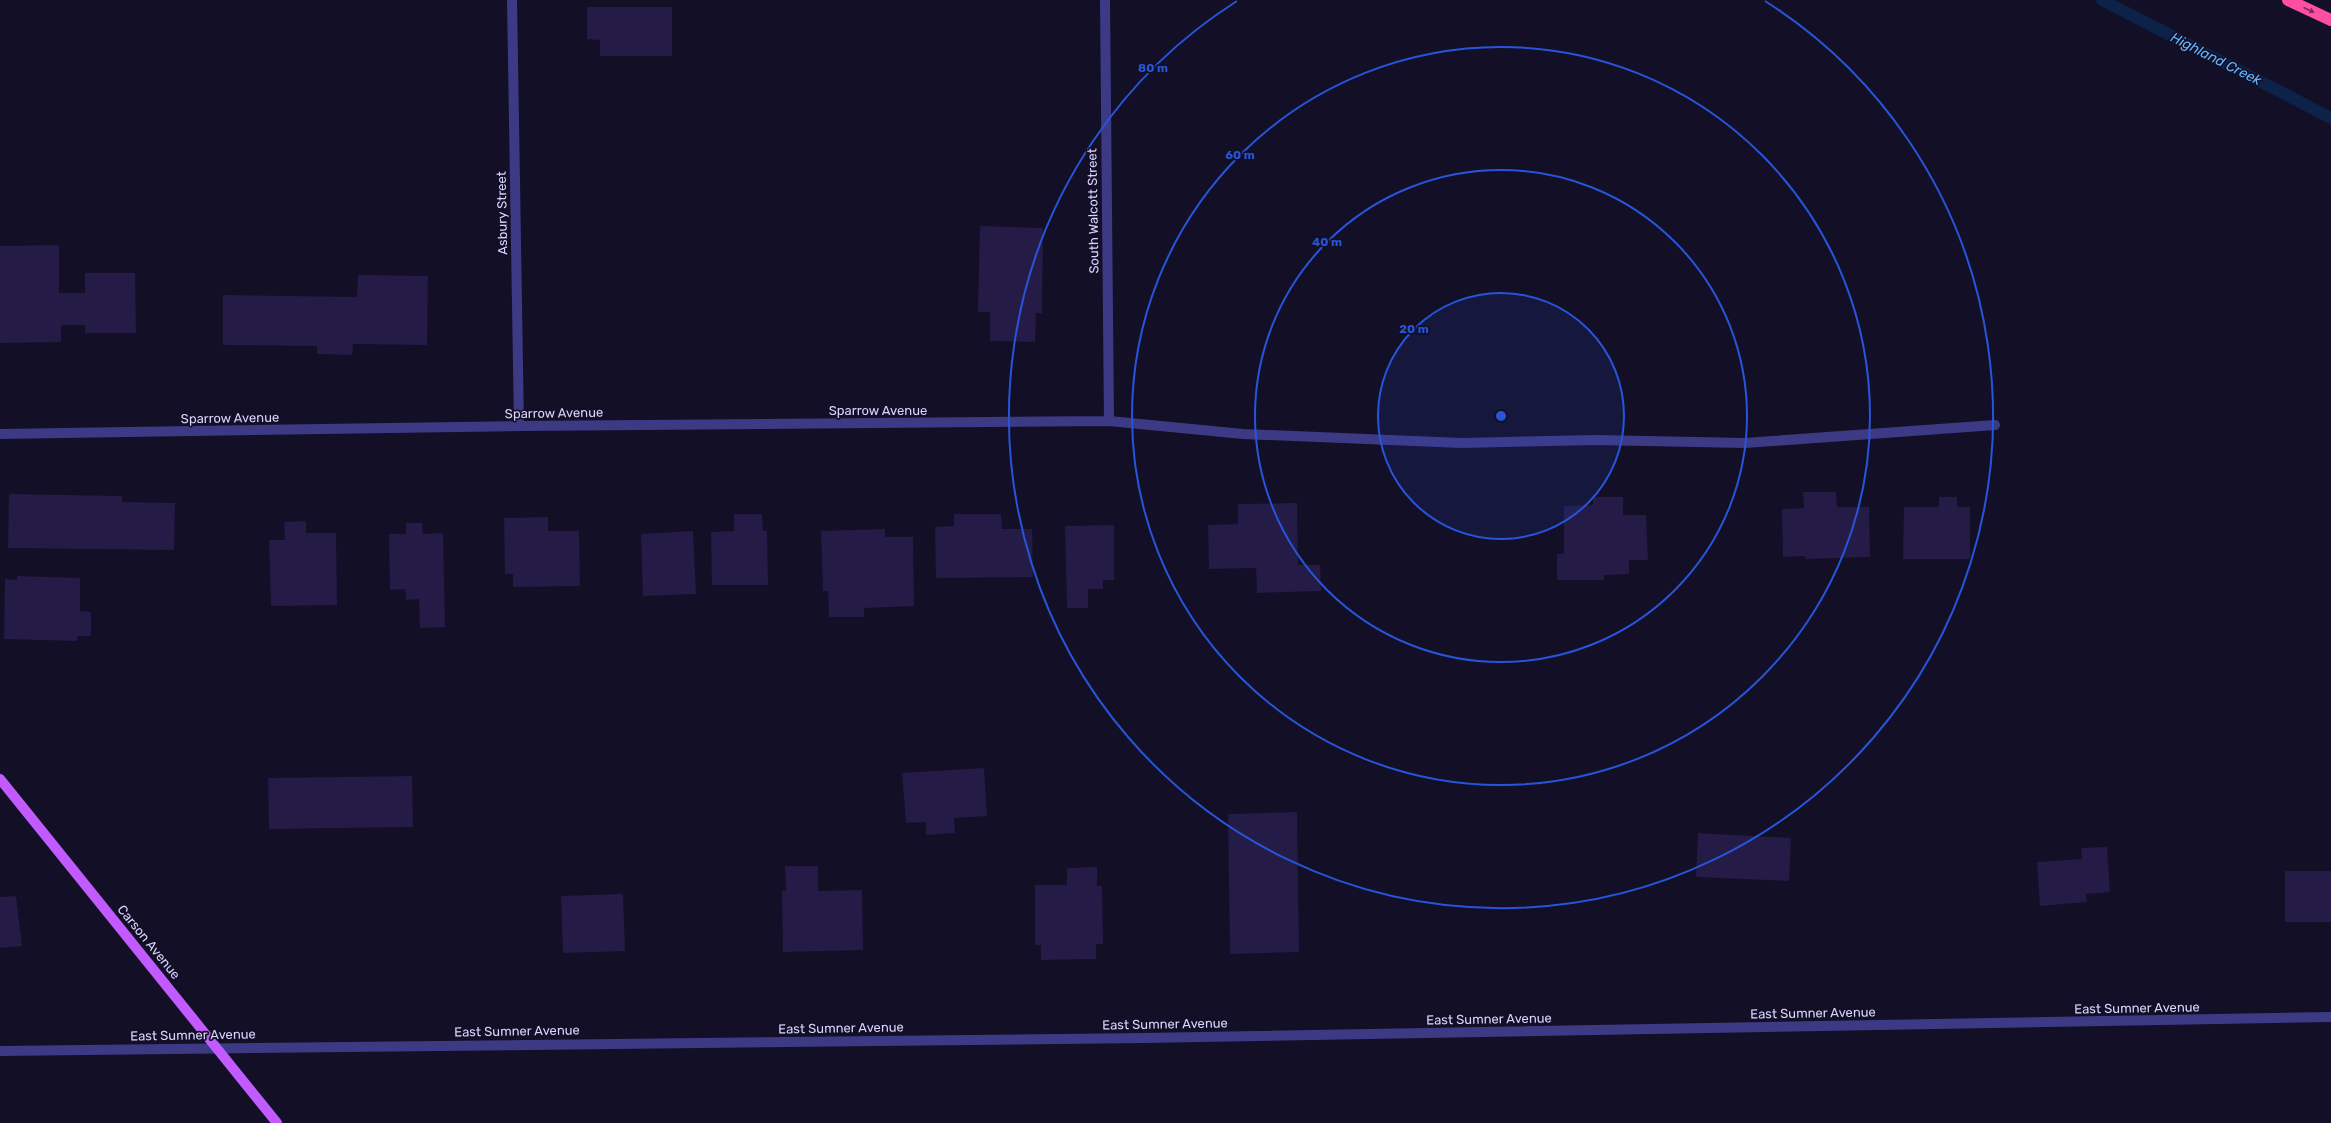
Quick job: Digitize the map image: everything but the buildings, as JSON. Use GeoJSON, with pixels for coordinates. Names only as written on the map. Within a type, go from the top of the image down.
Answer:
{"type":"FeatureCollection","features":[{"type":"Feature","properties":{"kind":"highway"},"geometry":{"type":"LineString","coordinates":[[2288,0],[2331,20]]}},
{"type":"Feature","properties":{"kind":"main road","name":"Carson Avenue"},"geometry":{"type":"LineString","coordinates":[[0,778],[277,1123]]}},
{"type":"Feature","properties":{"kind":"street","name":"Asbury Street"},"geometry":{"type":"LineString","coordinates":[[512,0],[519,426]]}},
{"type":"Feature","properties":{"kind":"street","name":"South Walcott Street"},"geometry":{"type":"LineString","coordinates":[[1105,0],[1108,422]]}},
{"type":"Feature","properties":{"kind":"street","name":"Sparrow Avenue"},"geometry":{"type":"LineString","coordinates":[[0,434],[519,426],[1108,422],[1243,434],[1462,443],[1597,440],[1745,443],[1995,425]]}},
{"type":"Feature","properties":{"kind":"street","name":"East Sumner Avenue"},"geometry":{"type":"LineString","coordinates":[[0,1051],[216,1047],[1161,1037],[2331,1017]]}},
{"type":"Feature","properties":{"kind":"waterway","name":"Highland Creek"},"geometry":{"type":"LineString","coordinates":[[2102,0],[2331,118]]}}]}
